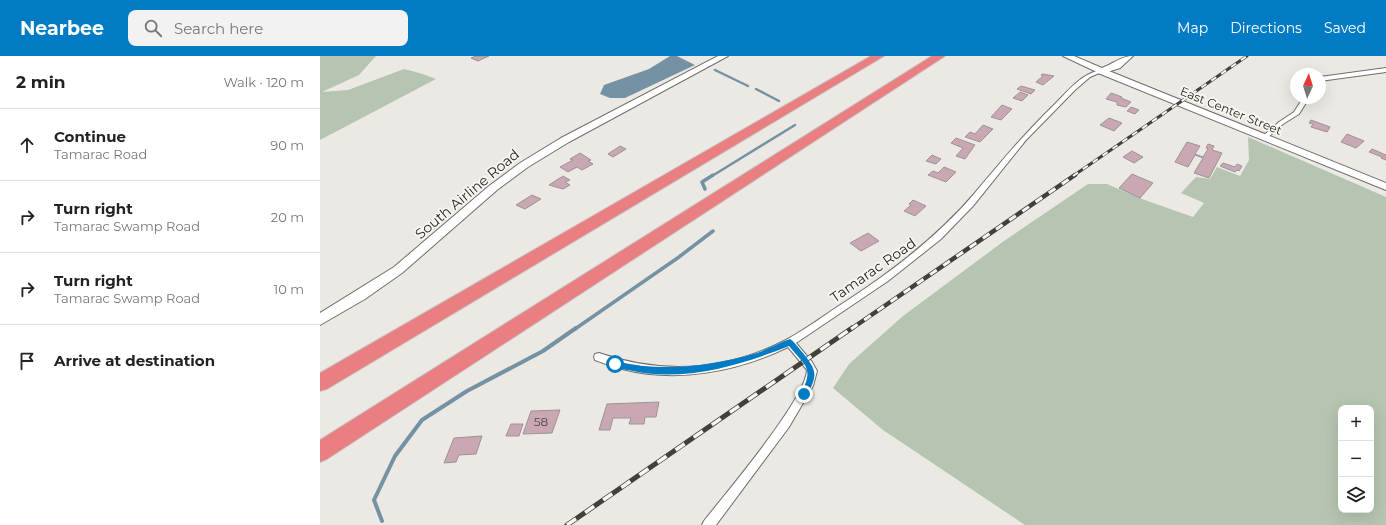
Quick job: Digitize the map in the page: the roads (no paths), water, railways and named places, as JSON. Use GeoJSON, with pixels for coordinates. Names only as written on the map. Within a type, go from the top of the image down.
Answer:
{"type":"FeatureCollection","features":[{"type":"Feature","properties":{"kind":"highway"},"geometry":{"type":"LineString","coordinates":[[320,383],[879,56]]}},
{"type":"Feature","properties":{"kind":"highway"},"geometry":{"type":"LineString","coordinates":[[320,452],[940,56]]}},
{"type":"Feature","properties":{"kind":"main road","name":"South Airline Road"},"geometry":{"type":"LineString","coordinates":[[320,320],[360,296],[398,270],[493,188],[524,165],[565,140],[724,56]]}},
{"type":"Feature","properties":{"kind":"main road","name":"East Center Street"},"geometry":{"type":"LineString","coordinates":[[1067,56],[1101,71]]}},
{"type":"Feature","properties":{"kind":"main road"},"geometry":{"type":"LineString","coordinates":[[1101,71],[1117,66],[1129,56]]}},
{"type":"Feature","properties":{"kind":"street"},"geometry":{"type":"LineString","coordinates":[[1326,78],[1386,70]]}},
{"type":"Feature","properties":{"kind":"street","name":"East Center Street"},"geometry":{"type":"LineString","coordinates":[[1101,71],[1386,187]]}},
{"type":"Feature","properties":{"kind":"street","name":"Tamarac Road"},"geometry":{"type":"LineString","coordinates":[[599,357],[615,364],[637,369],[661,372],[689,370],[739,361],[768,352],[790,342],[906,265],[926,249],[963,212],[1023,140],[1049,113],[1085,77],[1101,71]]}},
{"type":"Feature","properties":{"kind":"street"},"geometry":{"type":"LineString","coordinates":[[1265,138],[1281,123],[1298,113],[1303,104]]}},
{"type":"Feature","properties":{"kind":"street"},"geometry":{"type":"LineString","coordinates":[[708,525],[773,438],[804,394],[811,380],[810,368],[790,342]]}},
{"type":"Feature","properties":{"kind":"water"},"geometry":{"type":"Polygon","coordinates":[[[670,56],[677,56],[695,65],[625,98],[610,98],[600,94],[604,85],[649,69],[670,56]]]}},
{"type":"Feature","properties":{"kind":"waterway"},"geometry":{"type":"LineString","coordinates":[[715,70],[748,86]]}},
{"type":"Feature","properties":{"kind":"waterway"},"geometry":{"type":"LineString","coordinates":[[756,89],[779,101]]}},
{"type":"Feature","properties":{"kind":"waterway"},"geometry":{"type":"LineString","coordinates":[[712,176],[795,125]]}},
{"type":"Feature","properties":{"kind":"waterway"},"geometry":{"type":"LineString","coordinates":[[705,189],[702,182],[713,175]]}},
{"type":"Feature","properties":{"kind":"waterway"},"geometry":{"type":"LineString","coordinates":[[575,329],[679,257],[713,231]]}},
{"type":"Feature","properties":{"kind":"waterway"},"geometry":{"type":"LineString","coordinates":[[382,521],[374,500],[395,456],[422,420],[467,391],[543,351],[576,328]]}},
{"type":"Feature","properties":{"kind":"railway"},"geometry":{"type":"LineString","coordinates":[[1073,176],[1247,56]]}},
{"type":"Feature","properties":{"kind":"railway"},"geometry":{"type":"LineString","coordinates":[[851,329],[1075,175]]}},
{"type":"Feature","properties":{"kind":"railway"},"geometry":{"type":"LineString","coordinates":[[567,525],[852,328]]}}]}
